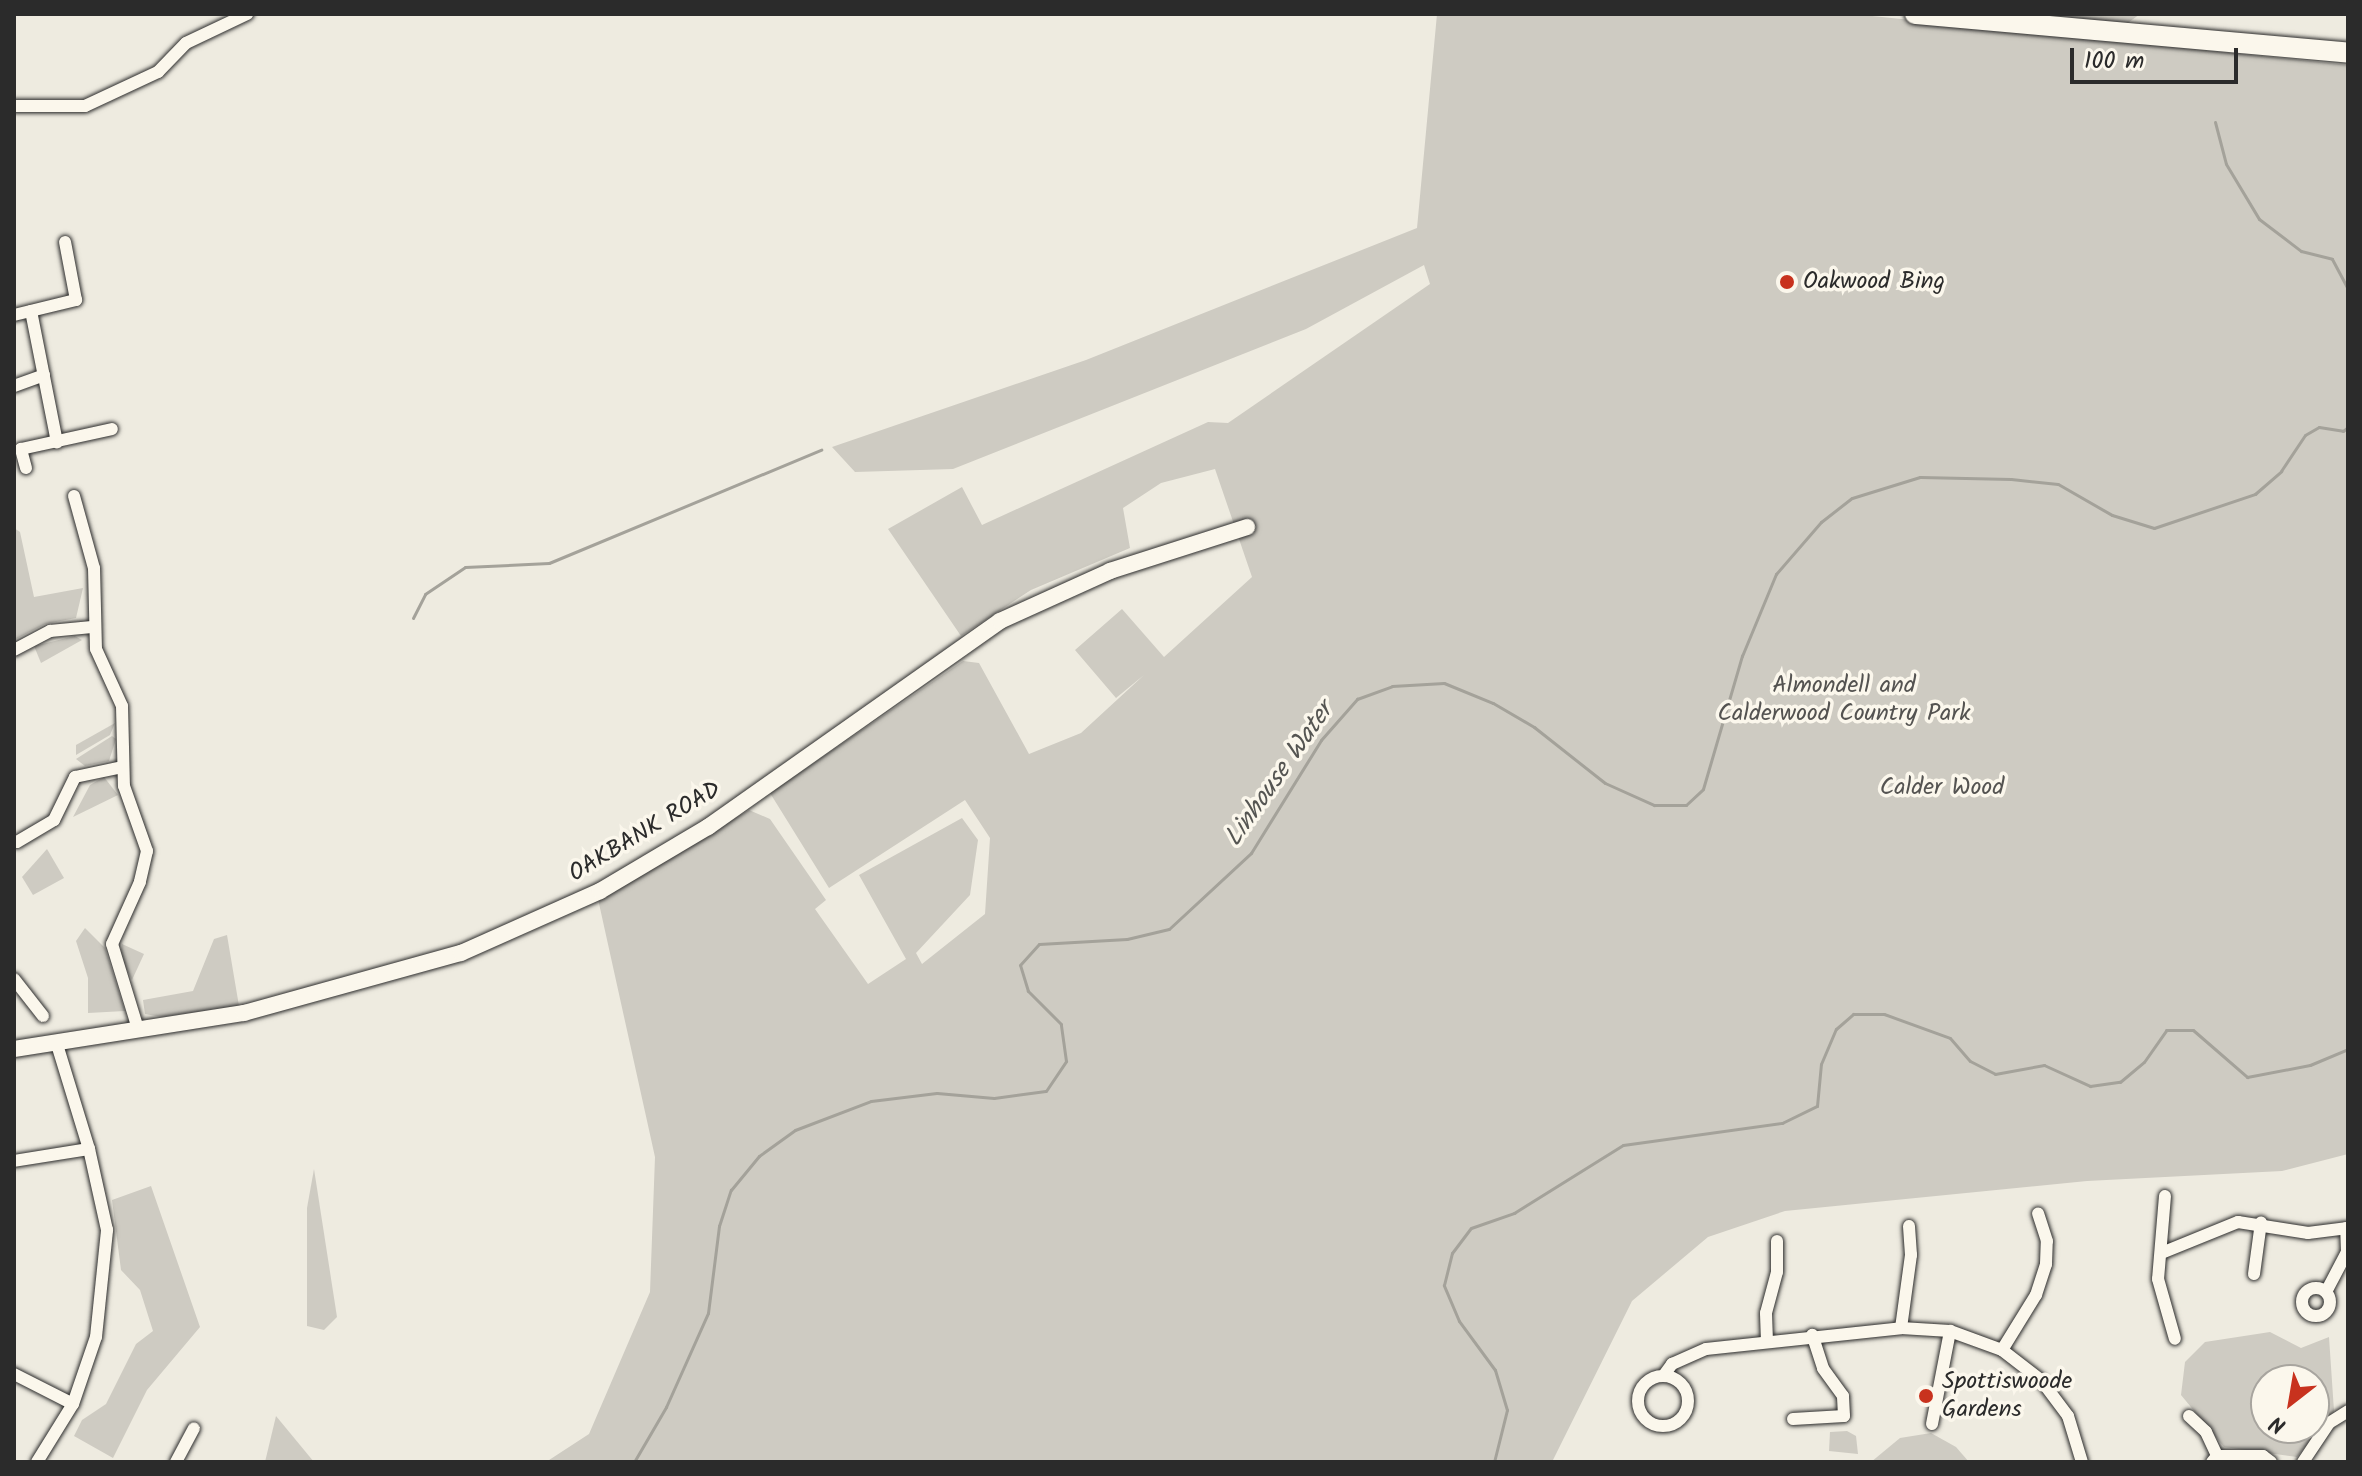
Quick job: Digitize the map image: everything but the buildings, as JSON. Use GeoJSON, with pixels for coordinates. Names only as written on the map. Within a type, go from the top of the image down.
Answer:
{"type":"FeatureCollection","features":[{"type":"Feature","properties":{"kind":"main road"},"geometry":{"type":"LineString","coordinates":[[1915,14],[2348,53]]}},
{"type":"Feature","properties":{"kind":"street"},"geometry":{"type":"LineString","coordinates":[[14,106],[85,106],[158,72],[186,43],[247,14]]}},
{"type":"Feature","properties":{"kind":"street"},"geometry":{"type":"LineString","coordinates":[[14,315],[76,300],[65,242]]}},
{"type":"Feature","properties":{"kind":"street"},"geometry":{"type":"LineString","coordinates":[[31,311],[57,442]]}},
{"type":"Feature","properties":{"kind":"street"},"geometry":{"type":"LineString","coordinates":[[14,386],[44,375]]}},
{"type":"Feature","properties":{"kind":"street"},"geometry":{"type":"LineString","coordinates":[[26,468],[21,449],[112,429]]}},
{"type":"Feature","properties":{"kind":"street"},"geometry":{"type":"LineString","coordinates":[[74,496],[94,568],[92,627],[104,670],[122,706],[122,767],[145,835],[146,867],[112,944],[138,1029]]}},
{"type":"Feature","properties":{"kind":"street","name":"OAKBANK ROAD"},"geometry":{"type":"LineString","coordinates":[[14,1049],[244,1013],[413,970],[600,891],[708,827],[987,628],[1110,571],[1247,527]]}},
{"type":"Feature","properties":{"kind":"street"},"geometry":{"type":"LineString","coordinates":[[14,650],[50,631],[92,627]]}},
{"type":"Feature","properties":{"kind":"street"},"geometry":{"type":"LineString","coordinates":[[17,842],[54,820],[75,777],[122,767]]}},
{"type":"Feature","properties":{"kind":"street"},"geometry":{"type":"LineString","coordinates":[[14,979],[43,1016]]}},
{"type":"Feature","properties":{"kind":"street"},"geometry":{"type":"LineString","coordinates":[[37,1462],[73,1404],[96,1337],[107,1230],[89,1149],[56,1041]]}},
{"type":"Feature","properties":{"kind":"street"},"geometry":{"type":"LineString","coordinates":[[14,1161],[89,1149]]}},
{"type":"Feature","properties":{"kind":"street"},"geometry":{"type":"LineString","coordinates":[[2165,1196],[2164,1252],[2158,1279],[2175,1339]]}},
{"type":"Feature","properties":{"kind":"street"},"geometry":{"type":"LineString","coordinates":[[2002,1350],[2036,1295],[2046,1264],[2047,1241],[2038,1213]]}},
{"type":"Feature","properties":{"kind":"street"},"geometry":{"type":"LineString","coordinates":[[2164,1252],[2238,1222],[2261,1222],[2308,1233],[2347,1228],[2347,1252],[2326,1292]]}},
{"type":"Feature","properties":{"kind":"street"},"geometry":{"type":"LineString","coordinates":[[2254,1274],[2261,1222]]}},
{"type":"Feature","properties":{"kind":"street"},"geometry":{"type":"LineString","coordinates":[[1901,1328],[1911,1255],[1909,1226]]}},
{"type":"Feature","properties":{"kind":"street"},"geometry":{"type":"LineString","coordinates":[[1767,1342],[1771,1255],[1777,1241]]}},
{"type":"Feature","properties":{"kind":"street"},"geometry":{"type":"LineString","coordinates":[[1664,1375],[1685,1388],[1689,1405],[1683,1418],[1664,1426],[1646,1419],[1638,1404],[1648,1381],[1664,1375],[1672,1364],[1706,1349],[1812,1335],[1901,1328],[1950,1331],[2002,1350],[2041,1380],[2068,1416],[2082,1462]]}},
{"type":"Feature","properties":{"kind":"street"},"geometry":{"type":"LineString","coordinates":[[1932,1424],[1950,1331]]}},
{"type":"Feature","properties":{"kind":"street"},"geometry":{"type":"LineString","coordinates":[[1793,1419],[1844,1416],[1843,1396],[1823,1368],[1812,1335]]}},
{"type":"Feature","properties":{"kind":"street"},"geometry":{"type":"LineString","coordinates":[[14,1374],[73,1404]]}},
{"type":"Feature","properties":{"kind":"street"},"geometry":{"type":"LineString","coordinates":[[2303,1462],[2329,1423],[2348,1411]]}},
{"type":"Feature","properties":{"kind":"street"},"geometry":{"type":"LineString","coordinates":[[2189,1416],[2206,1432],[2214,1459],[2263,1456],[2271,1462]]}},
{"type":"Feature","properties":{"kind":"street"},"geometry":{"type":"LineString","coordinates":[[176,1462],[194,1428]]}},
{"type":"Feature","properties":{"kind":"green space","name":"Almondell and Calderwood Country Park"},"geometry":{"type":"Polygon","coordinates":[[[1437,14],[1853,14],[2348,65],[2348,1154],[2282,1171],[2087,1181],[1785,1211],[1708,1237],[1632,1301],[1552,1462],[546,1462],[589,1434],[650,1292],[655,1157],[598,899],[749,810],[770,819],[826,900],[815,909],[868,984],[906,959],[859,875],[962,818],[978,840],[970,895],[916,953],[922,964],[985,914],[990,838],[965,800],[829,888],[770,793],[963,661],[979,663],[1029,754],[1081,733],[1144,675],[1116,698],[1075,650],[1122,609],[1164,657],[1252,577],[1215,469],[1161,483],[1123,508],[1130,548],[1031,590],[961,636],[888,529],[962,487],[982,525],[1208,422],[1228,423],[1430,284],[1424,265],[1306,329],[953,469],[855,472],[832,447],[1086,360],[1417,228],[1437,14]]]}},
{"type":"Feature","properties":{"kind":"green space"},"geometry":{"type":"Polygon","coordinates":[[[2035,14],[2140,14],[2125,25],[2035,14]]]}},
{"type":"Feature","properties":{"kind":"green space"},"geometry":{"type":"Polygon","coordinates":[[[14,528],[20,532],[34,597],[83,588],[76,618],[45,624],[14,640],[14,528]]]}},
{"type":"Feature","properties":{"kind":"green space"},"geometry":{"type":"Polygon","coordinates":[[[75,636],[82,640],[41,663],[34,646],[75,636]]]}},
{"type":"Feature","properties":{"kind":"green space"},"geometry":{"type":"Polygon","coordinates":[[[115,723],[110,735],[76,755],[76,745],[115,723]]]}},
{"type":"Feature","properties":{"kind":"green space"},"geometry":{"type":"Polygon","coordinates":[[[112,736],[116,739],[109,761],[85,766],[76,759],[112,736]]]}},
{"type":"Feature","properties":{"kind":"green space"},"geometry":{"type":"Polygon","coordinates":[[[104,777],[118,795],[73,817],[90,785],[104,777]]]}},
{"type":"Feature","properties":{"kind":"green space"},"geometry":{"type":"Polygon","coordinates":[[[47,849],[64,878],[33,895],[22,877],[47,849]]]}},
{"type":"Feature","properties":{"kind":"green space"},"geometry":{"type":"Polygon","coordinates":[[[85,928],[105,948],[125,1011],[88,1013],[88,978],[76,941],[85,928]]]}},
{"type":"Feature","properties":{"kind":"green space"},"geometry":{"type":"Polygon","coordinates":[[[227,935],[239,1006],[162,1017],[145,1014],[143,1000],[193,991],[214,939],[227,935]]]}},
{"type":"Feature","properties":{"kind":"green space"},"geometry":{"type":"Polygon","coordinates":[[[122,944],[144,954],[132,980],[120,956],[122,944]]]}},
{"type":"Feature","properties":{"kind":"green space"},"geometry":{"type":"Polygon","coordinates":[[[314,1169],[337,1317],[324,1330],[307,1326],[307,1208],[314,1169]]]}},
{"type":"Feature","properties":{"kind":"green space"},"geometry":{"type":"Polygon","coordinates":[[[151,1186],[200,1327],[147,1390],[113,1458],[74,1436],[82,1420],[106,1404],[136,1344],[153,1331],[140,1290],[121,1270],[112,1200],[151,1186]]]}},
{"type":"Feature","properties":{"kind":"green space"},"geometry":{"type":"Polygon","coordinates":[[[2270,1332],[2301,1348],[2329,1337],[2334,1411],[2330,1416],[2330,1364],[2250,1364],[2250,1444],[2307,1444],[2297,1457],[2224,1447],[2181,1395],[2185,1362],[2205,1342],[2270,1332]]]}},
{"type":"Feature","properties":{"kind":"green space"},"geometry":{"type":"Polygon","coordinates":[[[276,1416],[314,1462],[265,1462],[276,1416]]]}},
{"type":"Feature","properties":{"kind":"green space"},"geometry":{"type":"Polygon","coordinates":[[[1847,1431],[1856,1436],[1858,1454],[1829,1451],[1830,1432],[1847,1431]]]}},
{"type":"Feature","properties":{"kind":"green space"},"geometry":{"type":"Polygon","coordinates":[[[1931,1433],[1956,1447],[1969,1462],[1871,1462],[1900,1438],[1931,1433]]]}},
{"type":"Feature","properties":{"kind":"waterway","name":"Linhouse Water"},"geometry":{"type":"LineString","coordinates":[[2215,122],[2226,164],[2259,219],[2301,251],[2332,259],[2348,289]]}},
{"type":"Feature","properties":{"kind":"waterway","name":"Linhouse Water"},"geometry":{"type":"LineString","coordinates":[[634,1462],[666,1407],[708,1313],[719,1226],[731,1190],[759,1156],[795,1130],[871,1101],[937,1093],[994,1098],[1046,1091],[1066,1061],[1061,1024],[1028,991],[1020,965],[1039,944],[1127,939],[1169,929],[1251,853],[1321,740],[1357,699],[1392,686],[1444,683],[1493,703],[1534,727],[1605,783],[1654,805],[1686,805],[1703,789],[1742,656],[1776,574],[1821,522],[1852,498],[1920,477],[2011,479],[2058,484],[2112,515],[2154,528],[2255,494],[2281,471],[2305,435],[2319,427],[2343,431],[2348,427]]}},
{"type":"Feature","properties":{"kind":"waterway"},"geometry":{"type":"LineString","coordinates":[[413,618],[425,594],[465,567],[549,563],[821,450]]}},
{"type":"Feature","properties":{"kind":"waterway"},"geometry":{"type":"LineString","coordinates":[[1494,1462],[1507,1410],[1495,1370],[1459,1321],[1444,1285],[1452,1253],[1471,1228],[1514,1213],[1623,1145],[1782,1123],[1817,1106],[1821,1064],[1836,1029],[1853,1014],[1884,1014],[1950,1038],[1970,1061],[1995,1074],[2044,1065],[2090,1086],[2120,1082],[2144,1062],[2166,1030],[2193,1030],[2247,1077],[2310,1065],[2348,1049]]}},
{"type":"Feature","properties":{"kind":"place","name":"Oakwood Bing"},"geometry":{"type":"Point","coordinates":[1787,282]}},
{"type":"Feature","properties":{"kind":"place","name":"Spottiswoode Gardens"},"geometry":{"type":"Point","coordinates":[1926,1396]}},
{"type":"Feature","properties":{"kind":"park label","name":"Calder Wood"},"geometry":{"type":"Point","coordinates":[1942,788]}}]}
